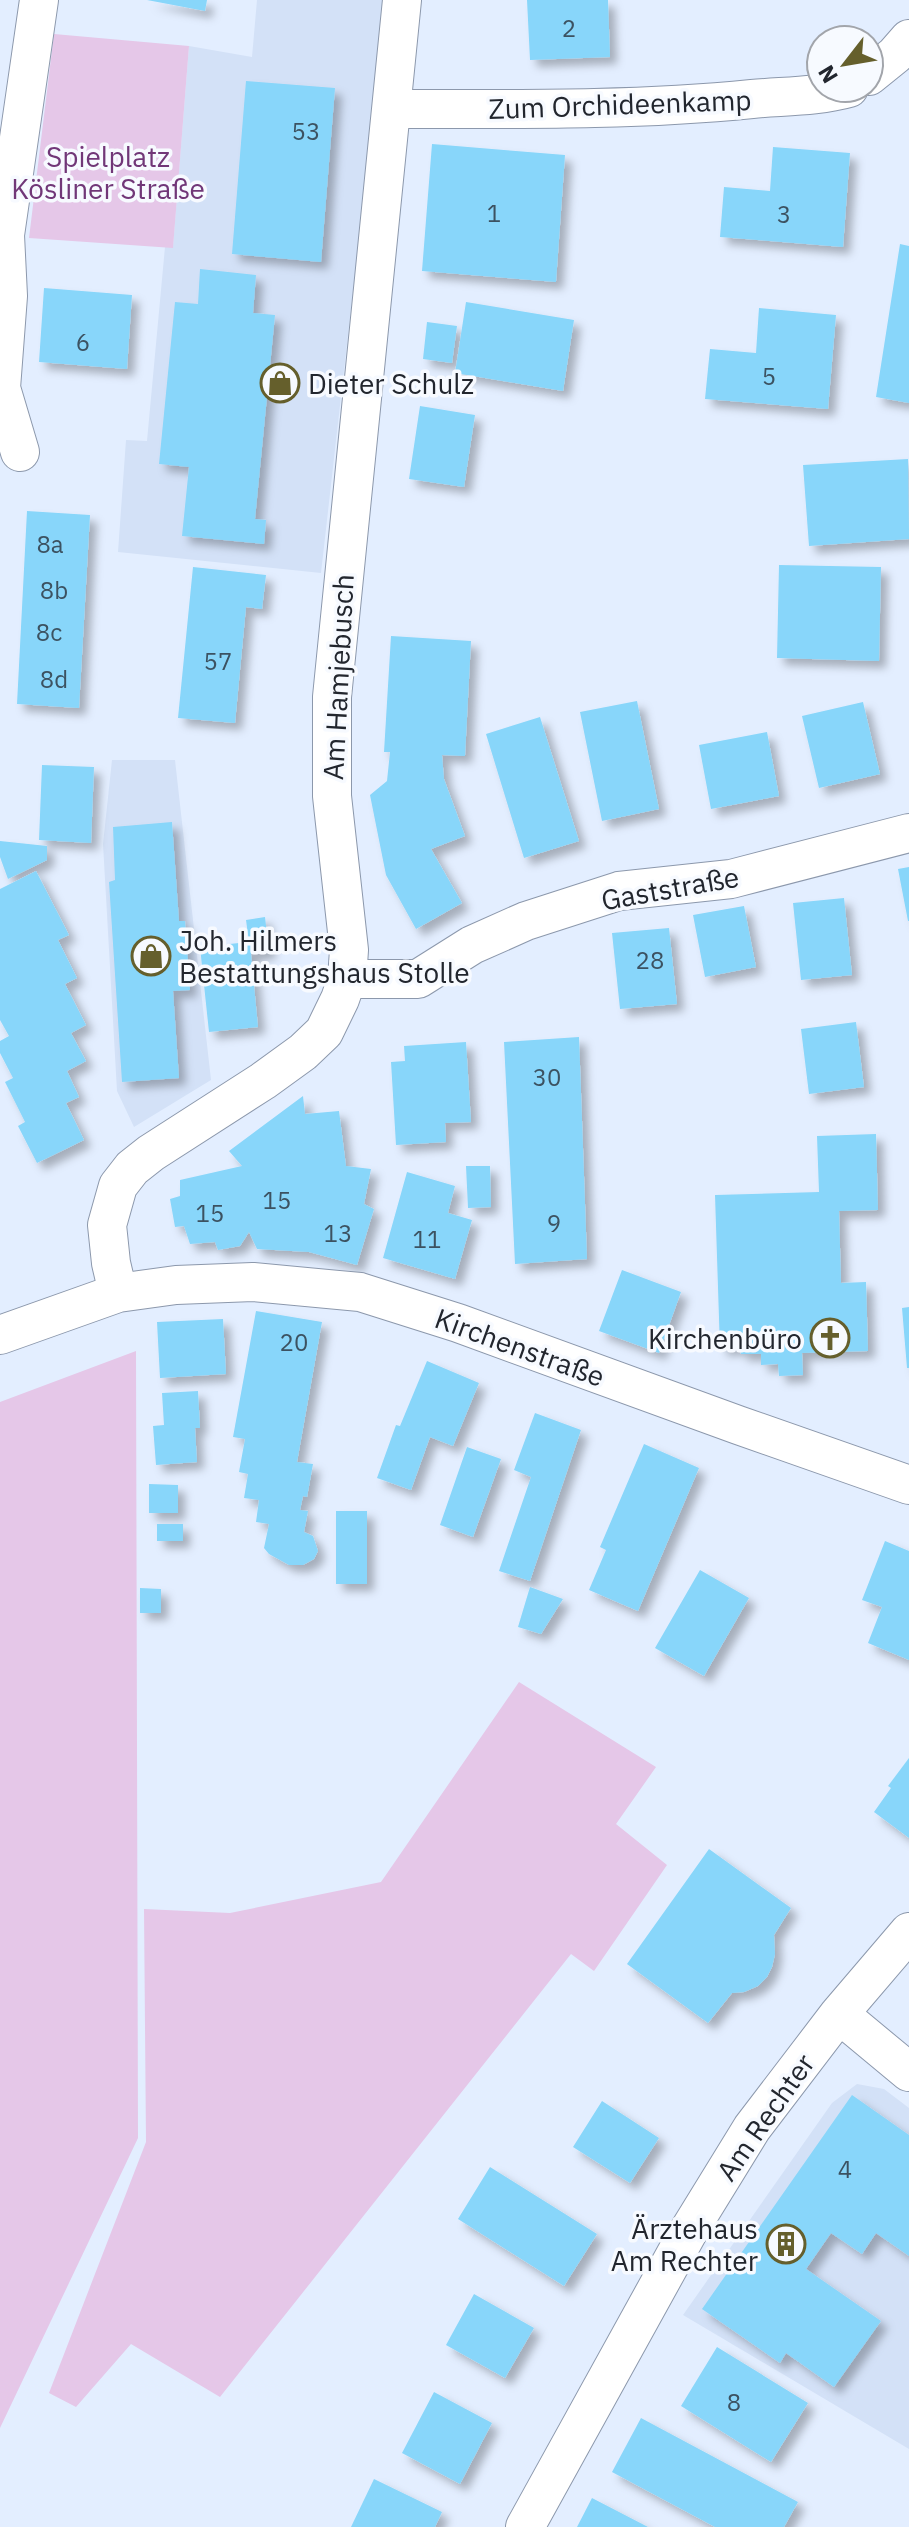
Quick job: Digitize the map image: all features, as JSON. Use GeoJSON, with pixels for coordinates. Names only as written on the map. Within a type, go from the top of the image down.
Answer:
{"type":"FeatureCollection","features":[{"type":"Feature","properties":{"kind":"street"},"geometry":{"type":"LineString","coordinates":[[20,452],[1,388],[8,296],[5,235],[39,0]]}},
{"type":"Feature","properties":{"kind":"street","name":"Am Hamjebusch"},"geometry":{"type":"LineString","coordinates":[[118,1293],[107,1225],[118,1186],[132,1168],[151,1153],[303,1052],[329,1024],[347,979],[349,950],[332,796],[332,697],[402,0]]}},
{"type":"Feature","properties":{"kind":"street"},"geometry":{"type":"LineString","coordinates":[[885,63],[909,39]]}},
{"type":"Feature","properties":{"kind":"street","name":"Zum Orchideenkamp"},"geometry":{"type":"LineString","coordinates":[[391,109],[548,110],[805,96]]}},
{"type":"Feature","properties":{"kind":"street","name":"Gaststraße"},"geometry":{"type":"LineString","coordinates":[[347,979],[418,979],[472,945],[513,927],[619,891],[731,879],[909,833]]}},
{"type":"Feature","properties":{"kind":"street","name":"Kirchenstraße"},"geometry":{"type":"LineString","coordinates":[[0,1335],[118,1293],[176,1285],[253,1282],[360,1292],[458,1323],[909,1485]]}},
{"type":"Feature","properties":{"kind":"street","name":"Am Rechter"},"geometry":{"type":"LineString","coordinates":[[525,2527],[704,2206],[752,2128],[839,2014],[909,1932]]}},
{"type":"Feature","properties":{"kind":"street"},"geometry":{"type":"LineString","coordinates":[[839,2014],[909,2072]]}},
{"type":"Feature","properties":{"kind":"shaded area"},"geometry":{"type":"Polygon","coordinates":[[[257,0],[386,0],[321,573],[118,552],[126,440],[147,441],[165,247],[173,247],[189,46],[252,57],[257,0]]]}},
{"type":"Feature","properties":{"kind":"shaded area"},"geometry":{"type":"Polygon","coordinates":[[[112,760],[175,760],[211,1080],[134,1127],[117,1091],[103,844],[112,760]]]}},
{"type":"Feature","properties":{"kind":"shaded area","name":"Ärztehaus Am Rechter"},"geometry":{"type":"Polygon","coordinates":[[[857,2084],[884,2089],[909,2108],[909,2449],[683,2315],[832,2103],[857,2084]]]}},
{"type":"Feature","properties":{"kind":"green space","name":"Spielplatz Kösliner Straße"},"geometry":{"type":"Polygon","coordinates":[[[54,34],[189,46],[173,248],[29,238],[54,34]]]}},
{"type":"Feature","properties":{"kind":"green space"},"geometry":{"type":"Polygon","coordinates":[[[136,1351],[138,2138],[0,2428],[0,1402],[136,1351]]]}},
{"type":"Feature","properties":{"kind":"green space"},"geometry":{"type":"Polygon","coordinates":[[[519,1682],[656,1767],[616,1824],[667,1865],[594,1971],[571,1954],[220,2397],[131,2344],[76,2407],[49,2393],[146,2142],[144,1909],[230,1913],[381,1882],[519,1682]]]}},
{"type":"Feature","properties":{"kind":"building"},"geometry":{"type":"Polygon","coordinates":[[[147,0],[207,0],[205,11],[147,0]]]}},
{"type":"Feature","properties":{"kind":"building"},"geometry":{"type":"Polygon","coordinates":[[[527,0],[608,0],[610,57],[530,60],[527,0]]]}},
{"type":"Feature","properties":{"kind":"building"},"geometry":{"type":"Polygon","coordinates":[[[246,81],[335,88],[321,262],[232,254],[246,81]]]}},
{"type":"Feature","properties":{"kind":"building"},"geometry":{"type":"Polygon","coordinates":[[[432,144],[565,155],[556,282],[422,271],[432,144]]]}},
{"type":"Feature","properties":{"kind":"building"},"geometry":{"type":"Polygon","coordinates":[[[773,147],[850,153],[843,247],[720,237],[724,187],[770,191],[773,147]]]}},
{"type":"Feature","properties":{"kind":"building"},"geometry":{"type":"Polygon","coordinates":[[[900,244],[909,246],[909,403],[876,397],[900,244]]]}},
{"type":"Feature","properties":{"kind":"building"},"geometry":{"type":"Polygon","coordinates":[[[200,269],[256,275],[253,313],[275,315],[255,519],[266,520],[264,544],[182,536],[189,467],[159,464],[175,302],[198,304],[200,269]]]}},
{"type":"Feature","properties":{"kind":"building"},"geometry":{"type":"Polygon","coordinates":[[[44,288],[132,295],[127,369],[39,362],[44,288]]]}},
{"type":"Feature","properties":{"kind":"building"},"geometry":{"type":"Polygon","coordinates":[[[466,302],[574,320],[563,391],[455,373],[466,302]]]}},
{"type":"Feature","properties":{"kind":"building"},"geometry":{"type":"Polygon","coordinates":[[[759,308],[836,315],[828,409],[705,399],[710,349],[756,353],[759,308]]]}},
{"type":"Feature","properties":{"kind":"building"},"geometry":{"type":"Polygon","coordinates":[[[427,322],[457,326],[452,363],[423,359],[427,322]]]}},
{"type":"Feature","properties":{"kind":"building"},"geometry":{"type":"Polygon","coordinates":[[[420,406],[475,415],[464,487],[409,479],[420,406]]]}},
{"type":"Feature","properties":{"kind":"building"},"geometry":{"type":"Polygon","coordinates":[[[908,459],[909,539],[809,546],[803,465],[908,459]]]}},
{"type":"Feature","properties":{"kind":"building"},"geometry":{"type":"Polygon","coordinates":[[[27,511],[90,515],[79,708],[17,704],[27,511]]]}},
{"type":"Feature","properties":{"kind":"building"},"geometry":{"type":"Polygon","coordinates":[[[779,565],[881,567],[879,661],[777,658],[779,565]]]}},
{"type":"Feature","properties":{"kind":"building"},"geometry":{"type":"Polygon","coordinates":[[[193,567],[266,575],[262,609],[246,607],[235,723],[178,718],[193,567]]]}},
{"type":"Feature","properties":{"kind":"building"},"geometry":{"type":"Polygon","coordinates":[[[391,636],[471,641],[465,756],[442,755],[444,779],[465,836],[431,849],[462,903],[416,929],[386,875],[370,795],[387,781],[390,752],[384,752],[391,636]]]}},
{"type":"Feature","properties":{"kind":"building"},"geometry":{"type":"Polygon","coordinates":[[[637,701],[659,809],[602,821],[580,712],[637,701]]]}},
{"type":"Feature","properties":{"kind":"building"},"geometry":{"type":"Polygon","coordinates":[[[863,702],[880,774],[819,788],[802,716],[863,702]]]}},
{"type":"Feature","properties":{"kind":"building"},"geometry":{"type":"Polygon","coordinates":[[[540,717],[579,841],[524,858],[486,734],[540,717]]]}},
{"type":"Feature","properties":{"kind":"building"},"geometry":{"type":"Polygon","coordinates":[[[767,732],[779,796],[711,809],[699,745],[767,732]]]}},
{"type":"Feature","properties":{"kind":"building"},"geometry":{"type":"Polygon","coordinates":[[[42,765],[94,767],[91,843],[39,840],[42,765]]]}},
{"type":"Feature","properties":{"kind":"building","name":"Joh. Hilmers Bestattungshaus Stolle"},"geometry":{"type":"Polygon","coordinates":[[[172,822],[179,921],[185,921],[190,990],[173,991],[179,1078],[122,1082],[109,882],[115,880],[113,827],[172,822]]]}},
{"type":"Feature","properties":{"kind":"building"},"geometry":{"type":"Polygon","coordinates":[[[0,841],[47,846],[47,860],[8,879],[0,857],[0,841]]]}},
{"type":"Feature","properties":{"kind":"building"},"geometry":{"type":"Polygon","coordinates":[[[909,867],[909,921],[908,921],[898,869],[909,867]]]}},
{"type":"Feature","properties":{"kind":"building"},"geometry":{"type":"Polygon","coordinates":[[[36,871],[69,935],[58,940],[77,978],[65,984],[86,1025],[71,1033],[86,1061],[67,1071],[79,1097],[66,1103],[84,1140],[37,1163],[18,1126],[25,1122],[5,1082],[13,1078],[0,1053],[0,1041],[9,1036],[0,1020],[0,889],[36,871]]]}},
{"type":"Feature","properties":{"kind":"building"},"geometry":{"type":"Polygon","coordinates":[[[844,898],[852,975],[801,980],[793,903],[844,898]]]}},
{"type":"Feature","properties":{"kind":"building"},"geometry":{"type":"Polygon","coordinates":[[[744,906],[756,967],[705,977],[693,915],[744,906]]]}},
{"type":"Feature","properties":{"kind":"building"},"geometry":{"type":"Polygon","coordinates":[[[265,917],[269,952],[251,954],[258,1027],[209,1032],[200,947],[249,942],[246,920],[265,917]]]}},
{"type":"Feature","properties":{"kind":"building"},"geometry":{"type":"Polygon","coordinates":[[[669,928],[677,1004],[620,1009],[612,933],[669,928]]]}},
{"type":"Feature","properties":{"kind":"building"},"geometry":{"type":"Polygon","coordinates":[[[856,1022],[864,1087],[809,1094],[801,1029],[856,1022]]]}},
{"type":"Feature","properties":{"kind":"building"},"geometry":{"type":"Polygon","coordinates":[[[579,1037],[587,1259],[515,1264],[504,1042],[579,1037]]]}},
{"type":"Feature","properties":{"kind":"building"},"geometry":{"type":"Polygon","coordinates":[[[466,1042],[471,1122],[445,1123],[446,1142],[396,1145],[391,1062],[405,1061],[404,1046],[466,1042]]]}},
{"type":"Feature","properties":{"kind":"building"},"geometry":{"type":"Polygon","coordinates":[[[303,1096],[305,1114],[339,1111],[346,1166],[371,1169],[364,1204],[374,1209],[357,1265],[309,1252],[257,1249],[249,1232],[240,1246],[218,1250],[215,1242],[190,1244],[184,1226],[175,1227],[170,1199],[180,1196],[180,1180],[242,1166],[229,1151],[303,1096]]]}},
{"type":"Feature","properties":{"kind":"building"},"geometry":{"type":"Polygon","coordinates":[[[876,1134],[878,1210],[839,1211],[841,1283],[866,1282],[868,1351],[802,1353],[803,1375],[779,1376],[778,1364],[761,1365],[761,1354],[741,1354],[740,1348],[720,1349],[715,1195],[819,1192],[817,1136],[876,1134]]]}},
{"type":"Feature","properties":{"kind":"building"},"geometry":{"type":"Polygon","coordinates":[[[466,1166],[490,1166],[491,1207],[468,1208],[466,1166]]]}},
{"type":"Feature","properties":{"kind":"building"},"geometry":{"type":"Polygon","coordinates":[[[407,1172],[455,1186],[448,1213],[472,1220],[455,1279],[383,1258],[407,1172]]]}},
{"type":"Feature","properties":{"kind":"building"},"geometry":{"type":"Polygon","coordinates":[[[622,1270],[681,1292],[659,1353],[599,1331],[622,1270]]]}},
{"type":"Feature","properties":{"kind":"building"},"geometry":{"type":"Polygon","coordinates":[[[909,1307],[909,1368],[907,1368],[902,1308],[909,1307]]]}},
{"type":"Feature","properties":{"kind":"building"},"geometry":{"type":"Polygon","coordinates":[[[256,1311],[322,1322],[297,1462],[313,1464],[307,1497],[303,1496],[300,1510],[308,1511],[304,1532],[313,1536],[318,1551],[314,1559],[303,1565],[289,1565],[264,1548],[269,1524],[256,1522],[259,1500],[244,1498],[248,1474],[239,1472],[245,1439],[233,1437],[256,1311]]]}},
{"type":"Feature","properties":{"kind":"building"},"geometry":{"type":"Polygon","coordinates":[[[223,1319],[226,1374],[160,1378],[157,1322],[223,1319]]]}},
{"type":"Feature","properties":{"kind":"building"},"geometry":{"type":"Polygon","coordinates":[[[427,1361],[479,1383],[453,1446],[430,1437],[411,1490],[377,1478],[396,1425],[400,1426],[427,1361]]]}},
{"type":"Feature","properties":{"kind":"building"},"geometry":{"type":"Polygon","coordinates":[[[198,1391],[200,1428],[195,1428],[197,1462],[156,1465],[153,1426],[164,1425],[162,1393],[198,1391]]]}},
{"type":"Feature","properties":{"kind":"building"},"geometry":{"type":"Polygon","coordinates":[[[535,1413],[581,1430],[530,1581],[499,1571],[531,1477],[514,1470],[535,1413]]]}},
{"type":"Feature","properties":{"kind":"building"},"geometry":{"type":"Polygon","coordinates":[[[644,1444],[699,1468],[638,1611],[589,1590],[606,1550],[600,1547],[644,1444]]]}},
{"type":"Feature","properties":{"kind":"building"},"geometry":{"type":"Polygon","coordinates":[[[467,1447],[501,1459],[473,1537],[440,1525],[467,1447]]]}},
{"type":"Feature","properties":{"kind":"building"},"geometry":{"type":"Polygon","coordinates":[[[149,1484],[178,1485],[178,1513],[149,1513],[149,1484]]]}},
{"type":"Feature","properties":{"kind":"building"},"geometry":{"type":"Polygon","coordinates":[[[336,1511],[367,1511],[367,1584],[336,1584],[336,1511]]]}},
{"type":"Feature","properties":{"kind":"building"},"geometry":{"type":"Polygon","coordinates":[[[157,1524],[183,1524],[183,1541],[157,1541],[157,1524]]]}},
{"type":"Feature","properties":{"kind":"building"},"geometry":{"type":"Polygon","coordinates":[[[885,1541],[909,1551],[909,1660],[868,1643],[882,1607],[862,1600],[885,1541]]]}},
{"type":"Feature","properties":{"kind":"building"},"geometry":{"type":"Polygon","coordinates":[[[700,1570],[749,1598],[704,1676],[655,1648],[700,1570]]]}},
{"type":"Feature","properties":{"kind":"building"},"geometry":{"type":"Polygon","coordinates":[[[530,1587],[563,1599],[541,1634],[518,1627],[530,1587]]]}},
{"type":"Feature","properties":{"kind":"building"},"geometry":{"type":"Polygon","coordinates":[[[140,1588],[161,1589],[161,1613],[140,1613],[140,1588]]]}},
{"type":"Feature","properties":{"kind":"building"},"geometry":{"type":"Polygon","coordinates":[[[909,1758],[909,1838],[874,1812],[909,1758]]]}},
{"type":"Feature","properties":{"kind":"building"},"geometry":{"type":"Polygon","coordinates":[[[709,1849],[791,1908],[774,1935],[775,1954],[767,1977],[758,1986],[732,1993],[708,2023],[627,1964],[709,1849]]]}},
{"type":"Feature","properties":{"kind":"building","name":"Ärztehaus Am Rechter"},"geometry":{"type":"Polygon","coordinates":[[[852,2095],[909,2135],[909,2256],[876,2233],[862,2254],[831,2233],[806,2269],[881,2321],[834,2387],[786,2353],[780,2363],[702,2309],[852,2095]]]}},
{"type":"Feature","properties":{"kind":"building"},"geometry":{"type":"Polygon","coordinates":[[[602,2101],[659,2138],[630,2183],[573,2147],[602,2101]]]}},
{"type":"Feature","properties":{"kind":"building"},"geometry":{"type":"Polygon","coordinates":[[[490,2167],[597,2234],[564,2286],[458,2219],[490,2167]]]}},
{"type":"Feature","properties":{"kind":"building"},"geometry":{"type":"Polygon","coordinates":[[[474,2294],[534,2328],[505,2378],[446,2345],[474,2294]]]}},
{"type":"Feature","properties":{"kind":"building"},"geometry":{"type":"Polygon","coordinates":[[[717,2347],[808,2403],[771,2462],[681,2406],[717,2347]]]}},
{"type":"Feature","properties":{"kind":"building"},"geometry":{"type":"Polygon","coordinates":[[[434,2392],[492,2423],[460,2484],[402,2453],[434,2392]]]}},
{"type":"Feature","properties":{"kind":"building"},"geometry":{"type":"Polygon","coordinates":[[[641,2418],[798,2502],[784,2527],[715,2527],[612,2472],[641,2418]]]}},
{"type":"Feature","properties":{"kind":"building"},"geometry":{"type":"Polygon","coordinates":[[[374,2479],[442,2512],[435,2527],[351,2527],[374,2479]]]}},
{"type":"Feature","properties":{"kind":"building"},"geometry":{"type":"Polygon","coordinates":[[[592,2498],[648,2527],[577,2527],[592,2498]]]}},
{"type":"Feature","properties":{"kind":"place","name":"Dieter Schulz"},"geometry":{"type":"Point","coordinates":[280,383]}},
{"type":"Feature","properties":{"kind":"place","name":"Joh. Hilmers Bestattungshaus Stolle"},"geometry":{"type":"Point","coordinates":[151,956]}},
{"type":"Feature","properties":{"kind":"place","name":"Kirchenbüro"},"geometry":{"type":"Point","coordinates":[830,1338]}},
{"type":"Feature","properties":{"kind":"place","name":"Ärztehaus Am Rechter"},"geometry":{"type":"Point","coordinates":[786,2244]}}]}
